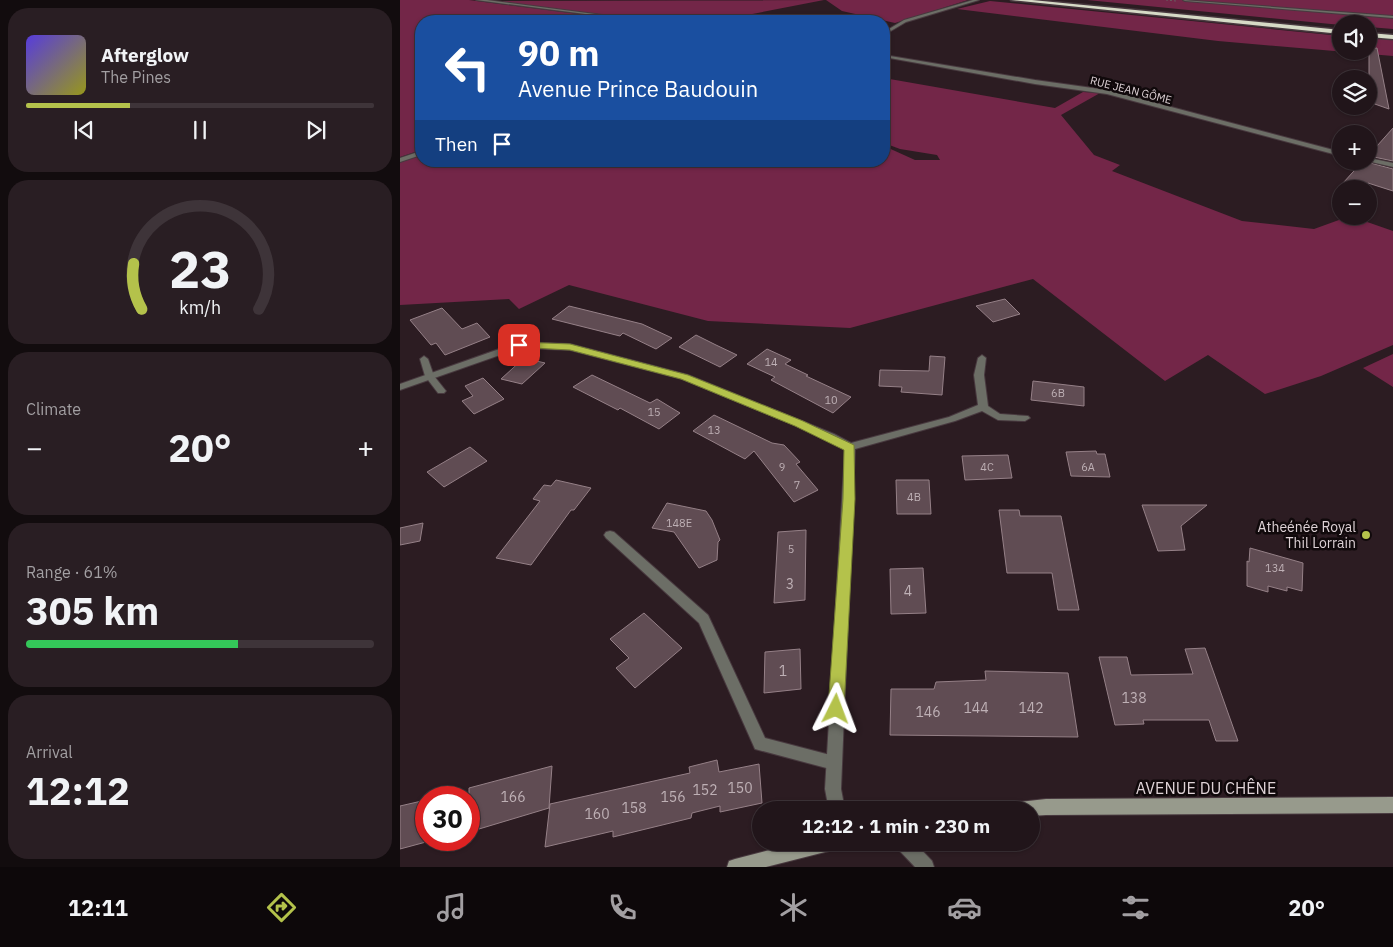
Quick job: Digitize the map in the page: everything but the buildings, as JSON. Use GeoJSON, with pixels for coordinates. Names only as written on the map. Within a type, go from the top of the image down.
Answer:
{"type":"FeatureCollection","features":[{"type":"Feature","properties":{"kind":"highway"},"geometry":{"type":"LineString","coordinates":[[1014,0],[1332,31]]}},
{"type":"Feature","properties":{"kind":"highway"},"geometry":{"type":"LineString","coordinates":[[1058,0],[1332,26]]}},
{"type":"Feature","properties":{"kind":"highway"},"geometry":{"type":"LineString","coordinates":[[1377,31],[1393,32]]}},
{"type":"Feature","properties":{"kind":"highway"},"geometry":{"type":"LineString","coordinates":[[1377,36],[1393,37]]}},
{"type":"Feature","properties":{"kind":"main road","name":"AVENUE DU CHÊNE"},"geometry":{"type":"LineString","coordinates":[[1040,808],[1393,805]]}},
{"type":"Feature","properties":{"kind":"main road"},"geometry":{"type":"LineString","coordinates":[[735,867],[798,851]]}},
{"type":"Feature","properties":{"kind":"street"},"geometry":{"type":"LineString","coordinates":[[478,0],[599,15]]}},
{"type":"Feature","properties":{"kind":"street"},"geometry":{"type":"LineString","coordinates":[[890,31],[905,22],[977,0]]}},
{"type":"Feature","properties":{"kind":"street"},"geometry":{"type":"LineString","coordinates":[[1185,0],[1393,17]]}},
{"type":"Feature","properties":{"kind":"street","name":"RUE JEAN GÔME"},"geometry":{"type":"LineString","coordinates":[[890,57],[954,66],[1035,82],[1107,92],[1332,152]]}},
{"type":"Feature","properties":{"kind":"street"},"geometry":{"type":"LineString","coordinates":[[400,160],[415,154]]}},
{"type":"Feature","properties":{"kind":"street"},"geometry":{"type":"LineString","coordinates":[[1377,162],[1393,165]]}},
{"type":"Feature","properties":{"kind":"street"},"geometry":{"type":"LineString","coordinates":[[400,387],[519,345],[570,347],[685,377],[799,423],[850,448],[952,419],[983,407]]}},
{"type":"Feature","properties":{"kind":"street"},"geometry":{"type":"LineString","coordinates":[[982,358],[979,375],[983,407],[998,417],[1025,418]]}},
{"type":"Feature","properties":{"kind":"street"},"geometry":{"type":"LineString","coordinates":[[424,359],[430,376],[441,391]]}},
{"type":"Feature","properties":{"kind":"street"},"geometry":{"type":"LineString","coordinates":[[835,801],[833,789],[834,762],[849,499],[850,448]]}},
{"type":"Feature","properties":{"kind":"street"},"geometry":{"type":"LineString","coordinates":[[610,534],[704,619],[760,744],[834,762]]}},
{"type":"Feature","properties":{"kind":"street"},"geometry":{"type":"LineString","coordinates":[[911,851],[926,867]]}},
{"type":"Feature","properties":{"kind":"shaded area"},"geometry":{"type":"Polygon","coordinates":[[[400,0],[469,0],[587,15],[415,15],[415,152],[400,157],[400,0]]]}},
{"type":"Feature","properties":{"kind":"shaded area"},"geometry":{"type":"Polygon","coordinates":[[[824,0],[747,15],[606,15],[494,1],[824,0]]]}},
{"type":"Feature","properties":{"kind":"shaded area"},"geometry":{"type":"Polygon","coordinates":[[[826,0],[968,0],[895,23],[890,22],[890,15],[860,15],[842,11],[826,0]]]}},
{"type":"Feature","properties":{"kind":"shaded area"},"geometry":{"type":"Polygon","coordinates":[[[1087,0],[1393,0],[1393,29],[1377,28],[1377,15],[1332,15],[1332,24],[1087,0]]]}},
{"type":"Feature","properties":{"kind":"shaded area"},"geometry":{"type":"Polygon","coordinates":[[[990,1],[1332,35],[1332,51],[1218,41],[957,9],[990,1]]]}},
{"type":"Feature","properties":{"kind":"shaded area"},"geometry":{"type":"Polygon","coordinates":[[[1377,39],[1393,40],[1393,56],[1377,55],[1377,39]]]}},
{"type":"Feature","properties":{"kind":"shaded area"},"geometry":{"type":"Polygon","coordinates":[[[890,79],[1055,108],[1083,92],[1100,93],[1061,115],[1094,155],[1120,165],[1112,171],[1242,221],[1314,229],[1332,222],[1332,225],[1376,225],[1393,231],[1393,345],[1321,376],[1265,394],[1208,355],[1165,381],[1033,279],[850,328],[708,321],[569,285],[519,309],[509,299],[400,305],[400,162],[415,156],[415,167],[890,167],[890,149],[915,160],[940,160],[937,155],[900,149],[890,145],[890,79]]]}},
{"type":"Feature","properties":{"kind":"shaded area"},"geometry":{"type":"Polygon","coordinates":[[[1393,354],[1393,387],[1363,368],[1393,354]]]}},
{"type":"Feature","properties":{"kind":"place","name":"Atheénée Royal Thil Lorrain"},"geometry":{"type":"Point","coordinates":[1366,535]}},
{"type":"Feature","properties":{"kind":"route"},"geometry":{"type":"LineString","coordinates":[[519,345],[570,347],[685,377],[830,436],[850,448],[849,499],[836,709]]}}]}
